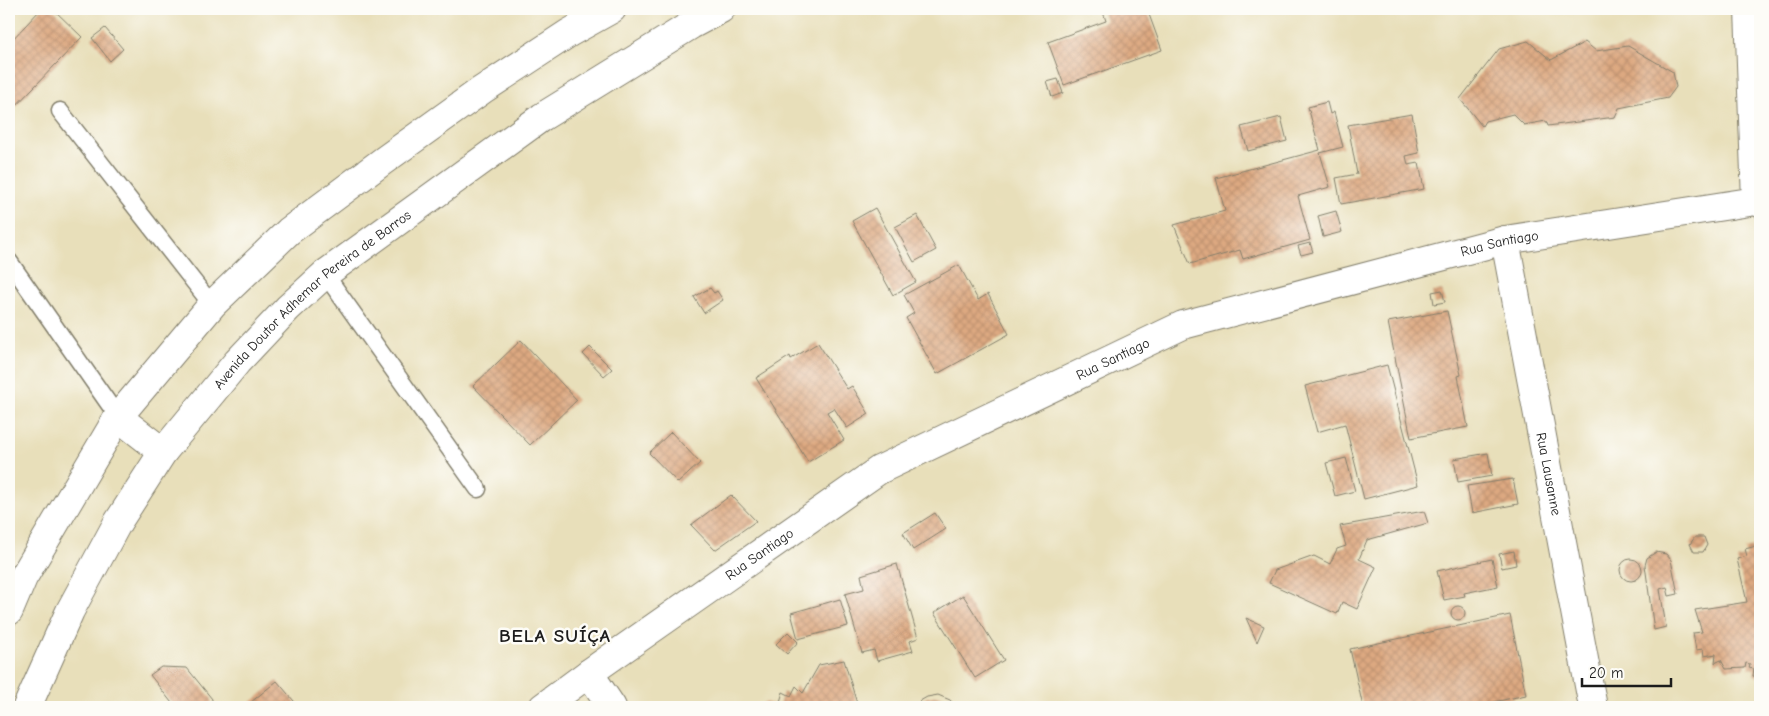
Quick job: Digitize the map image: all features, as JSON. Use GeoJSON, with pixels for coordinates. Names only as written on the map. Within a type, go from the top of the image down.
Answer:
{"type":"FeatureCollection","features":[{"type":"Feature","properties":{"kind":"street"},"geometry":{"type":"LineString","coordinates":[[9,611],[23,578],[118,417],[212,305],[289,231],[383,161],[482,90],[569,33],[612,9]]}},
{"type":"Feature","properties":{"kind":"street","name":"Avenida Doutor Adhemar Pereira de Barros"},"geometry":{"type":"LineString","coordinates":[[27,707],[70,611],[118,522],[163,452],[237,362],[288,308],[325,274],[542,117],[691,25],[721,9]]}},
{"type":"Feature","properties":{"kind":"street"},"geometry":{"type":"LineString","coordinates":[[1749,9],[1758,202]]}},
{"type":"Feature","properties":{"kind":"street","name":"Rua Santiago"},"geometry":{"type":"LineString","coordinates":[[543,707],[878,470],[1183,325],[1506,240],[1758,202]]}},
{"type":"Feature","properties":{"kind":"street","name":"Rua Lausanne"},"geometry":{"type":"LineString","coordinates":[[1506,240],[1593,707]]}},
{"type":"Feature","properties":{"kind":"street"},"geometry":{"type":"LineString","coordinates":[[118,417],[163,452]]}},
{"type":"Feature","properties":{"kind":"street"},"geometry":{"type":"LineString","coordinates":[[589,673],[612,707]]}},
{"type":"Feature","properties":{"kind":"lane"},"geometry":{"type":"LineString","coordinates":[[60,111],[212,305]]}},
{"type":"Feature","properties":{"kind":"lane"},"geometry":{"type":"LineString","coordinates":[[9,261],[118,417]]}},
{"type":"Feature","properties":{"kind":"lane"},"geometry":{"type":"LineString","coordinates":[[325,274],[478,489]]}},
{"type":"Feature","properties":{"kind":"building"},"geometry":{"type":"Polygon","coordinates":[[[41,9],[53,9],[82,37],[9,113],[9,43],[41,9]]]}},
{"type":"Feature","properties":{"kind":"building"},"geometry":{"type":"Polygon","coordinates":[[[1102,9],[1147,9],[1162,50],[1064,85],[1048,42],[1106,21],[1102,9]]]}},
{"type":"Feature","properties":{"kind":"building"},"geometry":{"type":"Polygon","coordinates":[[[105,28],[123,49],[110,61],[92,38],[105,28]]]}},
{"type":"Feature","properties":{"kind":"building"},"geometry":{"type":"Polygon","coordinates":[[[1528,41],[1551,60],[1585,42],[1596,51],[1628,46],[1673,72],[1676,87],[1668,98],[1619,108],[1615,117],[1548,126],[1546,121],[1524,125],[1513,114],[1485,121],[1482,126],[1460,99],[1499,49],[1528,41]]]}},
{"type":"Feature","properties":{"kind":"building"},"geometry":{"type":"Polygon","coordinates":[[[1058,79],[1063,93],[1052,97],[1047,82],[1058,79]]]}},
{"type":"Feature","properties":{"kind":"building"},"geometry":{"type":"Polygon","coordinates":[[[1327,102],[1330,114],[1334,112],[1343,147],[1320,153],[1330,187],[1298,196],[1310,240],[1243,259],[1240,250],[1190,264],[1174,225],[1225,211],[1216,178],[1320,150],[1308,107],[1327,102]]]}},
{"type":"Feature","properties":{"kind":"building"},"geometry":{"type":"Polygon","coordinates":[[[1412,114],[1419,153],[1406,156],[1408,165],[1419,163],[1424,189],[1341,204],[1336,178],[1357,174],[1348,125],[1412,114]]]}},
{"type":"Feature","properties":{"kind":"building"},"geometry":{"type":"Polygon","coordinates":[[[1281,117],[1287,141],[1248,151],[1241,127],[1281,117]]]}},
{"type":"Feature","properties":{"kind":"building"},"geometry":{"type":"Polygon","coordinates":[[[875,208],[916,282],[893,295],[852,221],[875,208]]]}},
{"type":"Feature","properties":{"kind":"building"},"geometry":{"type":"Polygon","coordinates":[[[1336,211],[1342,232],[1323,237],[1318,216],[1336,211]]]}},
{"type":"Feature","properties":{"kind":"building"},"geometry":{"type":"Polygon","coordinates":[[[917,215],[936,250],[914,262],[895,227],[917,215]]]}},
{"type":"Feature","properties":{"kind":"building"},"geometry":{"type":"Polygon","coordinates":[[[1310,243],[1313,252],[1301,255],[1298,246],[1310,243]]]}},
{"type":"Feature","properties":{"kind":"building"},"geometry":{"type":"Polygon","coordinates":[[[959,265],[978,300],[988,294],[1009,334],[937,374],[906,318],[914,313],[904,295],[959,265]]]}},
{"type":"Feature","properties":{"kind":"building"},"geometry":{"type":"Polygon","coordinates":[[[710,288],[714,293],[717,291],[723,300],[704,313],[694,297],[710,288]]]}},
{"type":"Feature","properties":{"kind":"building"},"geometry":{"type":"Polygon","coordinates":[[[1442,290],[1445,302],[1434,304],[1432,292],[1442,290]]]}},
{"type":"Feature","properties":{"kind":"building"},"geometry":{"type":"Polygon","coordinates":[[[1447,311],[1461,375],[1458,376],[1468,427],[1411,438],[1388,322],[1447,311]]]}},
{"type":"Feature","properties":{"kind":"building"},"geometry":{"type":"Polygon","coordinates":[[[521,340],[577,400],[530,445],[473,386],[521,340]]]}},
{"type":"Feature","properties":{"kind":"building"},"geometry":{"type":"Polygon","coordinates":[[[818,343],[847,389],[852,386],[869,414],[847,428],[834,408],[827,412],[844,440],[808,462],[756,378],[790,356],[791,359],[818,343]]]}},
{"type":"Feature","properties":{"kind":"building"},"geometry":{"type":"Polygon","coordinates":[[[590,347],[612,369],[604,376],[583,354],[590,347]]]}},
{"type":"Feature","properties":{"kind":"building"},"geometry":{"type":"Polygon","coordinates":[[[1387,365],[1418,485],[1364,499],[1345,424],[1317,432],[1305,386],[1387,365]]]}},
{"type":"Feature","properties":{"kind":"building"},"geometry":{"type":"Polygon","coordinates":[[[671,432],[700,463],[678,483],[649,453],[671,432]]]}},
{"type":"Feature","properties":{"kind":"building"},"geometry":{"type":"Polygon","coordinates":[[[1488,453],[1492,476],[1458,482],[1454,459],[1488,453]]]}},
{"type":"Feature","properties":{"kind":"building"},"geometry":{"type":"Polygon","coordinates":[[[1346,458],[1355,491],[1335,496],[1326,463],[1346,458]]]}},
{"type":"Feature","properties":{"kind":"building"},"geometry":{"type":"Polygon","coordinates":[[[1513,479],[1518,504],[1472,513],[1467,486],[1513,479]]]}},
{"type":"Feature","properties":{"kind":"building"},"geometry":{"type":"Polygon","coordinates":[[[731,495],[756,521],[715,550],[691,525],[731,495]]]}},
{"type":"Feature","properties":{"kind":"building"},"geometry":{"type":"Polygon","coordinates":[[[1424,511],[1428,523],[1367,540],[1359,559],[1376,567],[1357,609],[1342,602],[1337,614],[1269,583],[1275,570],[1314,556],[1330,564],[1337,549],[1346,546],[1340,526],[1424,511]]]}},
{"type":"Feature","properties":{"kind":"building"},"geometry":{"type":"Polygon","coordinates":[[[935,513],[946,529],[913,550],[903,533],[935,513]]]}},
{"type":"Feature","properties":{"kind":"building"},"geometry":{"type":"Polygon","coordinates":[[[1695,537],[1704,537],[1707,545],[1703,552],[1694,552],[1690,544],[1695,537]]]}},
{"type":"Feature","properties":{"kind":"building"},"geometry":{"type":"Polygon","coordinates":[[[1760,545],[1760,677],[1753,676],[1754,669],[1749,668],[1750,664],[1746,663],[1745,668],[1726,669],[1721,660],[1715,663],[1716,654],[1704,656],[1703,649],[1696,650],[1693,633],[1702,632],[1695,610],[1747,602],[1737,559],[1747,556],[1745,549],[1760,545]]]}},
{"type":"Feature","properties":{"kind":"building"},"geometry":{"type":"Polygon","coordinates":[[[1514,551],[1516,565],[1502,568],[1499,554],[1514,551]]]}},
{"type":"Feature","properties":{"kind":"building"},"geometry":{"type":"Polygon","coordinates":[[[1656,552],[1666,554],[1671,560],[1678,594],[1669,596],[1667,587],[1660,589],[1666,627],[1654,630],[1645,565],[1647,558],[1656,552]]]}},
{"type":"Feature","properties":{"kind":"building"},"geometry":{"type":"Polygon","coordinates":[[[1492,559],[1498,586],[1464,593],[1465,596],[1444,600],[1437,571],[1492,559]]]}},
{"type":"Feature","properties":{"kind":"building"},"geometry":{"type":"Polygon","coordinates":[[[1627,559],[1635,559],[1642,566],[1642,574],[1635,581],[1627,581],[1620,574],[1620,566],[1627,559]]]}},
{"type":"Feature","properties":{"kind":"building"},"geometry":{"type":"Polygon","coordinates":[[[897,564],[918,638],[910,641],[913,651],[877,661],[874,650],[862,653],[845,594],[864,589],[861,575],[897,564]]]}},
{"type":"Feature","properties":{"kind":"building"},"geometry":{"type":"Polygon","coordinates":[[[963,595],[1004,660],[975,678],[934,613],[963,595]]]}},
{"type":"Feature","properties":{"kind":"building"},"geometry":{"type":"Polygon","coordinates":[[[840,599],[848,626],[798,639],[791,613],[840,599]]]}},
{"type":"Feature","properties":{"kind":"building"},"geometry":{"type":"Polygon","coordinates":[[[1458,606],[1463,608],[1465,613],[1463,618],[1458,620],[1453,618],[1451,613],[1453,608],[1458,606]]]}},
{"type":"Feature","properties":{"kind":"building"},"geometry":{"type":"Polygon","coordinates":[[[1510,615],[1526,695],[1471,707],[1408,707],[1407,705],[1363,707],[1350,649],[1510,615]]]}},
{"type":"Feature","properties":{"kind":"building"},"geometry":{"type":"Polygon","coordinates":[[[1246,618],[1264,626],[1257,642],[1246,618]]]}},
{"type":"Feature","properties":{"kind":"building"},"geometry":{"type":"Polygon","coordinates":[[[788,632],[798,642],[787,654],[776,644],[788,632]]]}},
{"type":"Feature","properties":{"kind":"building"},"geometry":{"type":"Polygon","coordinates":[[[844,660],[858,707],[761,707],[764,702],[779,705],[783,692],[791,696],[796,686],[803,693],[819,665],[844,660]]]}},
{"type":"Feature","properties":{"kind":"building"},"geometry":{"type":"Polygon","coordinates":[[[161,667],[187,668],[212,699],[211,707],[175,707],[150,675],[161,667]]]}},
{"type":"Feature","properties":{"kind":"building"},"geometry":{"type":"Polygon","coordinates":[[[277,681],[299,707],[245,707],[277,681]]]}},
{"type":"Feature","properties":{"kind":"building"},"geometry":{"type":"Polygon","coordinates":[[[938,695],[950,700],[957,707],[915,707],[927,697],[938,695]]]}},
{"type":"Feature","properties":{"kind":"district","name":"BELA SUÍÇA"},"geometry":{"type":"Point","coordinates":[555,635]}}]}
